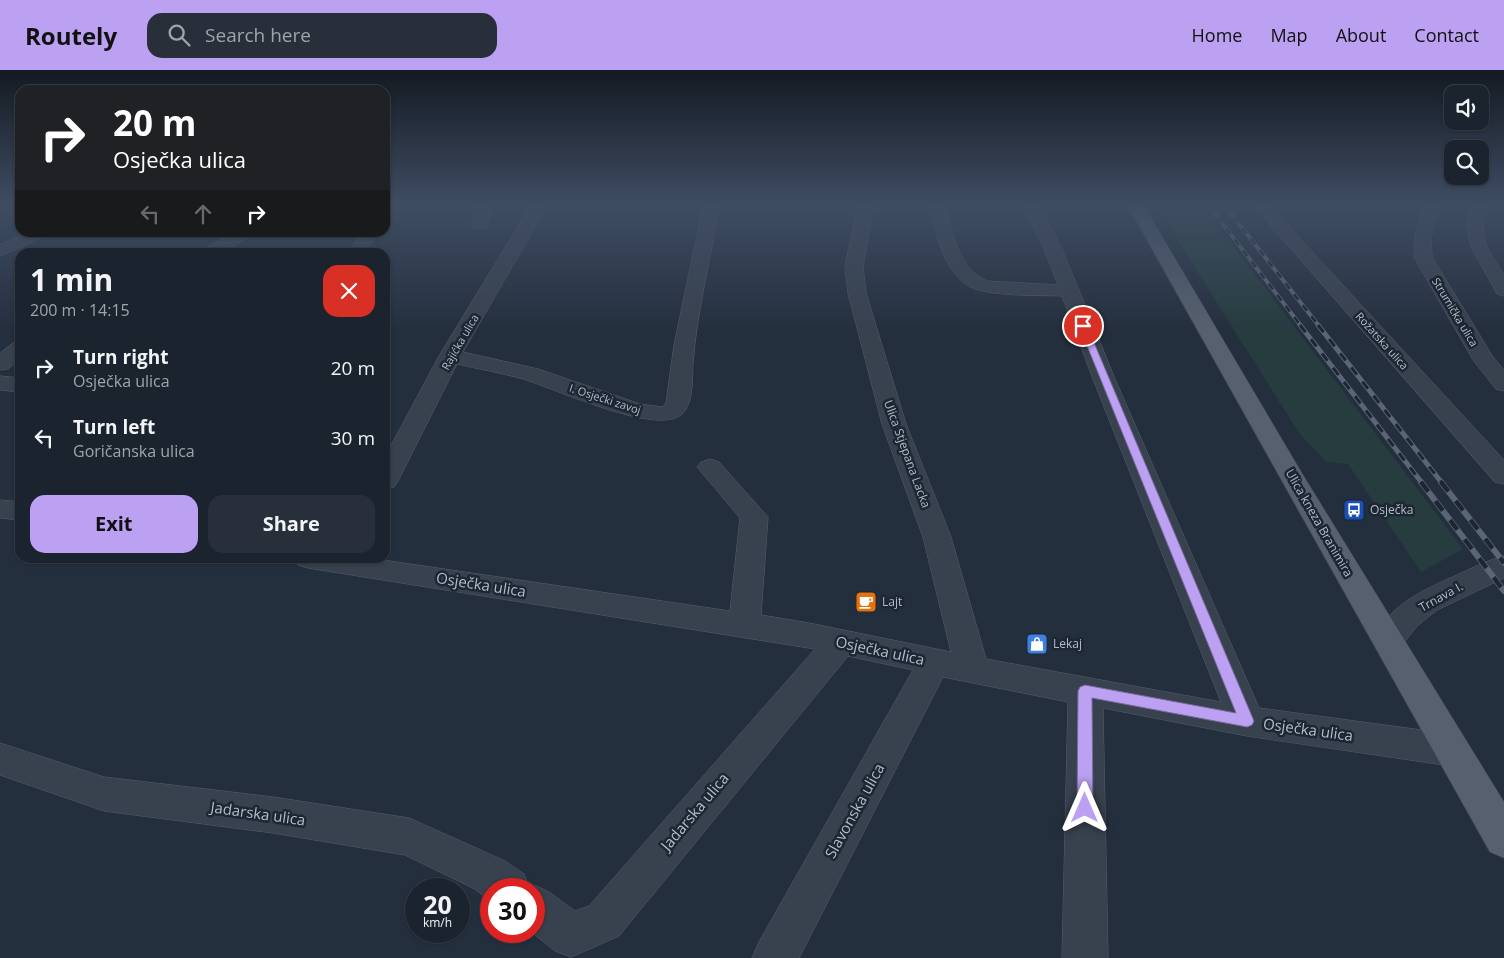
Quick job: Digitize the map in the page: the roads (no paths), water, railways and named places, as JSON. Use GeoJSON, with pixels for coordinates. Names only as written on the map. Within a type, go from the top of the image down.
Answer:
{"type":"FeatureCollection","features":[{"type":"Feature","properties":{"kind":"main road","name":"Ulica kneza Branimira"},"geometry":{"type":"LineString","coordinates":[[1160,247],[1504,839]]}},
{"type":"Feature","properties":{"kind":"street","name":"Rajićka ulica"},"geometry":{"type":"LineString","coordinates":[[390,470],[450,356],[515,247]]}},
{"type":"Feature","properties":{"kind":"street","name":"I. Osječki zavoj"},"geometry":{"type":"LineString","coordinates":[[450,356],[530,374],[637,410],[666,414],[674,409],[678,403],[684,345],[702,247]]}},
{"type":"Feature","properties":{"kind":"street","name":"Ulica Stjepana Lacka"},"geometry":{"type":"LineString","coordinates":[[858,247],[854,267],[857,293],[894,424],[937,537],[972,670]]}},
{"type":"Feature","properties":{"kind":"street"},"geometry":{"type":"LineString","coordinates":[[950,247],[972,282],[984,286],[1069,291]]}},
{"type":"Feature","properties":{"kind":"street"},"geometry":{"type":"LineString","coordinates":[[1052,247],[1247,721]]}},
{"type":"Feature","properties":{"kind":"street","name":"Rožatska ulica"},"geometry":{"type":"LineString","coordinates":[[1299,247],[1504,476]]}},
{"type":"Feature","properties":{"kind":"street","name":"Strumička ulica"},"geometry":{"type":"LineString","coordinates":[[1422,247],[1423,257],[1484,360],[1504,384]]}},
{"type":"Feature","properties":{"kind":"street"},"geometry":{"type":"LineString","coordinates":[[1479,247],[1504,290]]}},
{"type":"Feature","properties":{"kind":"street"},"geometry":{"type":"LineString","coordinates":[[0,364],[15,351]]}},
{"type":"Feature","properties":{"kind":"street"},"geometry":{"type":"LineString","coordinates":[[0,383],[15,384]]}},
{"type":"Feature","properties":{"kind":"street"},"geometry":{"type":"LineString","coordinates":[[710,466],[754,518],[744,625]]}},
{"type":"Feature","properties":{"kind":"street"},"geometry":{"type":"LineString","coordinates":[[0,509],[15,510]]}},
{"type":"Feature","properties":{"kind":"street","name":"Osječka ulica"},"geometry":{"type":"LineString","coordinates":[[359,563],[476,585],[744,625],[840,642],[972,670],[1247,721],[1451,750]]}},
{"type":"Feature","properties":{"kind":"street","name":"Trnava I."},"geometry":{"type":"LineString","coordinates":[[1388,640],[1406,618],[1426,602],[1504,566]]}},
{"type":"Feature","properties":{"kind":"street","name":"Jadarska ulica"},"geometry":{"type":"LineString","coordinates":[[545,915],[571,935],[604,920],[840,642]]}},
{"type":"Feature","properties":{"kind":"street","name":"Slavonska ulica"},"geometry":{"type":"LineString","coordinates":[[775,958],[921,689],[933,662]]}},
{"type":"Feature","properties":{"kind":"street"},"geometry":{"type":"LineString","coordinates":[[1085,691],[1085,958]]}},
{"type":"Feature","properties":{"kind":"street","name":"Jadarska ulica"},"geometry":{"type":"LineString","coordinates":[[0,759],[104,794],[273,815],[409,837],[494,878]]}},
{"type":"Feature","properties":{"kind":"railway"},"geometry":{"type":"LineString","coordinates":[[1241,247],[1301,326]]}},
{"type":"Feature","properties":{"kind":"railway"},"geometry":{"type":"LineString","coordinates":[[1257,247],[1319,326]]}},
{"type":"Feature","properties":{"kind":"railway"},"geometry":{"type":"LineString","coordinates":[[1300,325],[1422,483]]}},
{"type":"Feature","properties":{"kind":"railway"},"geometry":{"type":"LineString","coordinates":[[1318,325],[1442,483]]}},
{"type":"Feature","properties":{"kind":"railway"},"geometry":{"type":"LineString","coordinates":[[1421,482],[1504,591]]}},
{"type":"Feature","properties":{"kind":"railway"},"geometry":{"type":"LineString","coordinates":[[1441,482],[1504,563]]}},
{"type":"Feature","properties":{"kind":"place","name":"Osječka"},"geometry":{"type":"Point","coordinates":[1354,510]}},
{"type":"Feature","properties":{"kind":"place","name":"Lajt"},"geometry":{"type":"Point","coordinates":[866,602]}},
{"type":"Feature","properties":{"kind":"place","name":"Lekaj"},"geometry":{"type":"Point","coordinates":[1037,644]}}]}
